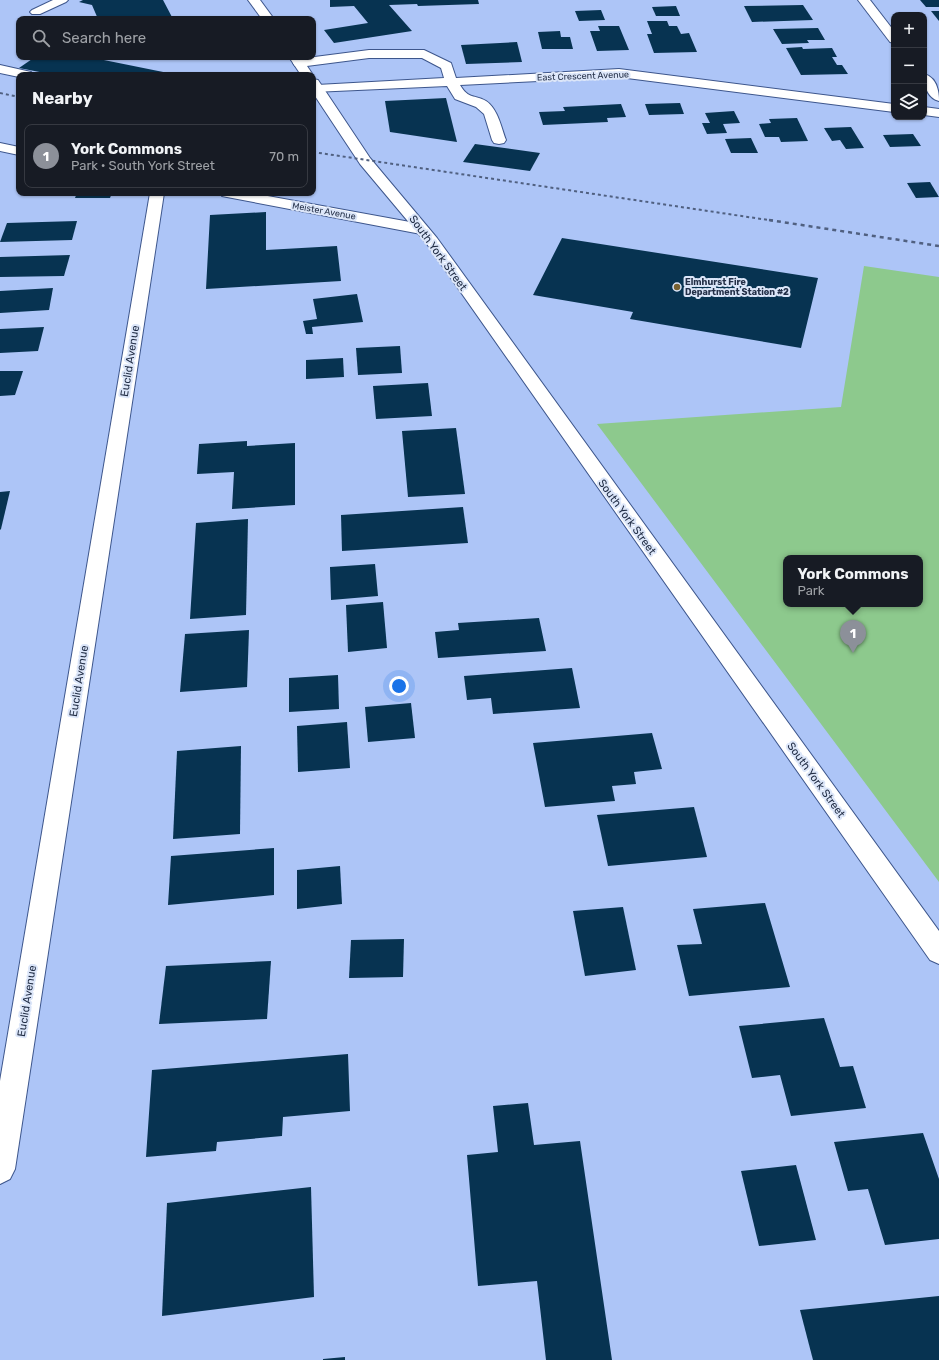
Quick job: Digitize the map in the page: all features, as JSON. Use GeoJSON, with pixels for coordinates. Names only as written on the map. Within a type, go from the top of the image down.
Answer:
{"type":"FeatureCollection","features":[{"type":"Feature","properties":{"kind":"street"},"geometry":{"type":"LineString","coordinates":[[36,12],[62,0]]}},
{"type":"Feature","properties":{"kind":"street"},"geometry":{"type":"LineString","coordinates":[[254,0],[266,16]]}},
{"type":"Feature","properties":{"kind":"street"},"geometry":{"type":"LineString","coordinates":[[864,0],[891,35]]}},
{"type":"Feature","properties":{"kind":"street"},"geometry":{"type":"LineString","coordinates":[[316,58],[369,54],[424,54],[447,66],[451,82],[460,96],[481,104],[490,113],[499,140]]}},
{"type":"Feature","properties":{"kind":"street"},"geometry":{"type":"LineString","coordinates":[[297,60],[306,72]]}},
{"type":"Feature","properties":{"kind":"street"},"geometry":{"type":"LineString","coordinates":[[0,69],[16,73]]}},
{"type":"Feature","properties":{"kind":"street","name":"East Crescent Avenue"},"geometry":{"type":"LineString","coordinates":[[316,86],[451,82],[619,73],[891,108]]}},
{"type":"Feature","properties":{"kind":"street"},"geometry":{"type":"LineString","coordinates":[[927,82],[939,97]]}},
{"type":"Feature","properties":{"kind":"street","name":"South York Street"},"geometry":{"type":"LineString","coordinates":[[316,87],[365,160],[432,241],[939,952]]}},
{"type":"Feature","properties":{"kind":"street"},"geometry":{"type":"LineString","coordinates":[[927,112],[939,113]]}},
{"type":"Feature","properties":{"kind":"street"},"geometry":{"type":"LineString","coordinates":[[0,147],[16,150]]}},
{"type":"Feature","properties":{"kind":"street","name":"Euclid Avenue"},"geometry":{"type":"LineString","coordinates":[[0,1168],[5,1105],[156,196]]}},
{"type":"Feature","properties":{"kind":"street","name":"Meister Avenue"},"geometry":{"type":"LineString","coordinates":[[243,196],[421,229]]}},
{"type":"Feature","properties":{"kind":"green space"},"geometry":{"type":"Polygon","coordinates":[[[864,266],[939,277],[939,882],[597,424],[841,407],[864,266]]]}},
{"type":"Feature","properties":{"kind":"building"},"geometry":{"type":"Polygon","coordinates":[[[83,0],[163,0],[171,16],[97,16],[92,5],[79,2],[83,0]]]}},
{"type":"Feature","properties":{"kind":"building"},"geometry":{"type":"Polygon","coordinates":[[[330,0],[478,0],[479,4],[418,6],[417,4],[389,5],[412,31],[334,43],[324,30],[368,23],[354,6],[330,7],[330,0]]]}},
{"type":"Feature","properties":{"kind":"building"},"geometry":{"type":"Polygon","coordinates":[[[920,0],[939,0],[939,7],[926,7],[920,0]]]}},
{"type":"Feature","properties":{"kind":"building"},"geometry":{"type":"Polygon","coordinates":[[[803,5],[813,20],[752,22],[744,6],[803,5]]]}},
{"type":"Feature","properties":{"kind":"building"},"geometry":{"type":"Polygon","coordinates":[[[676,6],[680,16],[656,16],[652,7],[676,6]]]}},
{"type":"Feature","properties":{"kind":"building"},"geometry":{"type":"Polygon","coordinates":[[[601,10],[605,20],[579,21],[575,11],[601,10]]]}},
{"type":"Feature","properties":{"kind":"building"},"geometry":{"type":"Polygon","coordinates":[[[931,11],[939,11],[939,21],[931,11]]]}},
{"type":"Feature","properties":{"kind":"building"},"geometry":{"type":"Polygon","coordinates":[[[647,21],[667,21],[669,26],[677,26],[681,34],[689,33],[697,52],[654,53],[647,34],[652,34],[647,21]]]}},
{"type":"Feature","properties":{"kind":"building"},"geometry":{"type":"Polygon","coordinates":[[[598,26],[619,26],[629,50],[597,51],[590,31],[600,31],[598,26]]]}},
{"type":"Feature","properties":{"kind":"building"},"geometry":{"type":"Polygon","coordinates":[[[818,28],[825,40],[807,40],[809,43],[782,44],[773,29],[818,28]]]}},
{"type":"Feature","properties":{"kind":"building"},"geometry":{"type":"Polygon","coordinates":[[[560,31],[561,37],[570,37],[573,49],[542,49],[538,32],[560,31]]]}},
{"type":"Feature","properties":{"kind":"building"},"geometry":{"type":"Polygon","coordinates":[[[517,42],[522,62],[466,64],[461,45],[517,42]]]}},
{"type":"Feature","properties":{"kind":"building"},"geometry":{"type":"Polygon","coordinates":[[[802,47],[803,49],[832,48],[837,57],[832,57],[837,65],[842,65],[848,74],[801,75],[786,48],[802,47]]]}},
{"type":"Feature","properties":{"kind":"building"},"geometry":{"type":"Polygon","coordinates":[[[31,60],[104,60],[163,72],[40,72],[19,68],[31,60]]]}},
{"type":"Feature","properties":{"kind":"building"},"geometry":{"type":"Polygon","coordinates":[[[446,98],[457,142],[390,132],[385,101],[446,98]]]}},
{"type":"Feature","properties":{"kind":"building"},"geometry":{"type":"Polygon","coordinates":[[[680,103],[684,114],[649,115],[645,104],[680,103]]]}},
{"type":"Feature","properties":{"kind":"building"},"geometry":{"type":"Polygon","coordinates":[[[621,104],[626,117],[607,118],[608,122],[543,125],[539,112],[565,111],[563,107],[621,104]]]}},
{"type":"Feature","properties":{"kind":"building"},"geometry":{"type":"Polygon","coordinates":[[[734,111],[740,123],[723,124],[727,133],[707,134],[702,123],[710,123],[705,113],[734,111]]]}},
{"type":"Feature","properties":{"kind":"building"},"geometry":{"type":"Polygon","coordinates":[[[797,118],[808,141],[781,142],[779,137],[765,137],[759,124],[771,123],[769,119],[797,118]]]}},
{"type":"Feature","properties":{"kind":"building"},"geometry":{"type":"Polygon","coordinates":[[[851,127],[864,148],[846,149],[840,140],[832,141],[824,128],[851,127]]]}},
{"type":"Feature","properties":{"kind":"building"},"geometry":{"type":"Polygon","coordinates":[[[913,134],[921,146],[890,147],[883,135],[913,134]]]}},
{"type":"Feature","properties":{"kind":"building"},"geometry":{"type":"Polygon","coordinates":[[[751,138],[758,153],[731,153],[725,139],[751,138]]]}},
{"type":"Feature","properties":{"kind":"building"},"geometry":{"type":"Polygon","coordinates":[[[475,144],[540,153],[530,171],[463,162],[475,144]]]}},
{"type":"Feature","properties":{"kind":"building"},"geometry":{"type":"Polygon","coordinates":[[[930,182],[939,197],[916,198],[907,183],[930,182]]]}},
{"type":"Feature","properties":{"kind":"building"},"geometry":{"type":"Polygon","coordinates":[[[76,196],[111,196],[110,198],[75,198],[76,196]]]}},
{"type":"Feature","properties":{"kind":"building"},"geometry":{"type":"Polygon","coordinates":[[[266,212],[266,250],[337,246],[341,281],[206,289],[210,215],[266,212]]]}},
{"type":"Feature","properties":{"kind":"building"},"geometry":{"type":"Polygon","coordinates":[[[77,221],[72,240],[0,242],[7,223],[77,221]]]}},
{"type":"Feature","properties":{"kind":"building","name":"Elmhurst Fire Department Station #2"},"geometry":{"type":"Polygon","coordinates":[[[562,238],[818,278],[801,348],[630,319],[633,312],[533,295],[562,238]]]}},
{"type":"Feature","properties":{"kind":"building"},"geometry":{"type":"Polygon","coordinates":[[[70,255],[64,276],[0,277],[0,257],[70,255]]]}},
{"type":"Feature","properties":{"kind":"building"},"geometry":{"type":"Polygon","coordinates":[[[53,288],[49,310],[0,313],[0,291],[53,288]]]}},
{"type":"Feature","properties":{"kind":"building"},"geometry":{"type":"Polygon","coordinates":[[[357,294],[363,322],[312,327],[313,334],[306,334],[303,321],[317,319],[313,299],[357,294]]]}},
{"type":"Feature","properties":{"kind":"building"},"geometry":{"type":"Polygon","coordinates":[[[44,327],[38,351],[0,353],[0,329],[44,327]]]}},
{"type":"Feature","properties":{"kind":"building"},"geometry":{"type":"Polygon","coordinates":[[[400,346],[402,373],[358,375],[356,348],[400,346]]]}},
{"type":"Feature","properties":{"kind":"building"},"geometry":{"type":"Polygon","coordinates":[[[343,358],[344,377],[306,379],[306,360],[343,358]]]}},
{"type":"Feature","properties":{"kind":"building"},"geometry":{"type":"Polygon","coordinates":[[[0,371],[23,371],[15,395],[0,396],[0,371]]]}},
{"type":"Feature","properties":{"kind":"building"},"geometry":{"type":"Polygon","coordinates":[[[428,383],[432,416],[376,419],[373,386],[428,383]]]}},
{"type":"Feature","properties":{"kind":"building"},"geometry":{"type":"Polygon","coordinates":[[[456,428],[465,494],[408,497],[402,431],[456,428]]]}},
{"type":"Feature","properties":{"kind":"building"},"geometry":{"type":"Polygon","coordinates":[[[247,441],[247,446],[295,443],[295,505],[232,509],[234,472],[197,474],[199,444],[247,441]]]}},
{"type":"Feature","properties":{"kind":"building"},"geometry":{"type":"Polygon","coordinates":[[[10,491],[1,529],[0,530],[0,492],[10,491]]]}},
{"type":"Feature","properties":{"kind":"building"},"geometry":{"type":"Polygon","coordinates":[[[463,507],[468,543],[342,551],[341,515],[463,507]]]}},
{"type":"Feature","properties":{"kind":"building"},"geometry":{"type":"Polygon","coordinates":[[[248,519],[246,615],[190,619],[196,523],[248,519]]]}},
{"type":"Feature","properties":{"kind":"building"},"geometry":{"type":"Polygon","coordinates":[[[375,564],[378,596],[331,600],[330,567],[375,564]]]}},
{"type":"Feature","properties":{"kind":"building"},"geometry":{"type":"Polygon","coordinates":[[[383,602],[387,648],[348,652],[346,605],[383,602]]]}},
{"type":"Feature","properties":{"kind":"building"},"geometry":{"type":"Polygon","coordinates":[[[539,618],[546,651],[438,658],[435,632],[459,630],[458,623],[539,618]]]}},
{"type":"Feature","properties":{"kind":"building"},"geometry":{"type":"Polygon","coordinates":[[[249,630],[247,687],[180,692],[185,634],[249,630]]]}},
{"type":"Feature","properties":{"kind":"building"},"geometry":{"type":"Polygon","coordinates":[[[572,668],[580,708],[493,714],[491,698],[467,700],[464,676],[572,668]]]}},
{"type":"Feature","properties":{"kind":"building"},"geometry":{"type":"Polygon","coordinates":[[[338,675],[339,709],[289,712],[289,678],[338,675]]]}},
{"type":"Feature","properties":{"kind":"building"},"geometry":{"type":"Polygon","coordinates":[[[411,703],[415,738],[368,742],[365,707],[411,703]]]}},
{"type":"Feature","properties":{"kind":"building"},"geometry":{"type":"Polygon","coordinates":[[[347,722],[350,768],[298,772],[297,726],[347,722]]]}},
{"type":"Feature","properties":{"kind":"building"},"geometry":{"type":"Polygon","coordinates":[[[652,733],[662,769],[634,772],[636,784],[612,786],[615,801],[545,807],[533,743],[652,733]]]}},
{"type":"Feature","properties":{"kind":"building"},"geometry":{"type":"Polygon","coordinates":[[[241,746],[240,834],[173,839],[177,751],[241,746]]]}},
{"type":"Feature","properties":{"kind":"building"},"geometry":{"type":"Polygon","coordinates":[[[694,807],[707,857],[608,866],[597,815],[694,807]]]}},
{"type":"Feature","properties":{"kind":"building"},"geometry":{"type":"Polygon","coordinates":[[[274,848],[274,895],[168,905],[171,856],[274,848]]]}},
{"type":"Feature","properties":{"kind":"building"},"geometry":{"type":"Polygon","coordinates":[[[340,866],[342,904],[297,909],[297,870],[340,866]]]}},
{"type":"Feature","properties":{"kind":"building"},"geometry":{"type":"Polygon","coordinates":[[[765,903],[790,987],[689,996],[677,945],[702,944],[693,909],[765,903]]]}},
{"type":"Feature","properties":{"kind":"building"},"geometry":{"type":"Polygon","coordinates":[[[623,907],[636,970],[585,976],[573,911],[623,907]]]}},
{"type":"Feature","properties":{"kind":"building"},"geometry":{"type":"Polygon","coordinates":[[[404,939],[403,977],[349,978],[351,940],[404,939]]]}},
{"type":"Feature","properties":{"kind":"building"},"geometry":{"type":"Polygon","coordinates":[[[271,961],[267,1019],[159,1024],[166,966],[271,961]]]}},
{"type":"Feature","properties":{"kind":"building"},"geometry":{"type":"Polygon","coordinates":[[[824,1018],[840,1067],[853,1066],[866,1108],[791,1116],[780,1075],[752,1078],[739,1026],[824,1018]]]}},
{"type":"Feature","properties":{"kind":"building"},"geometry":{"type":"Polygon","coordinates":[[[348,1054],[350,1111],[283,1117],[282,1136],[217,1142],[216,1151],[146,1157],[152,1070],[348,1054]]]}},
{"type":"Feature","properties":{"kind":"building"},"geometry":{"type":"Polygon","coordinates":[[[528,1103],[534,1145],[580,1141],[612,1360],[546,1360],[537,1281],[478,1286],[467,1155],[498,1152],[493,1106],[528,1103]]]}},
{"type":"Feature","properties":{"kind":"building"},"geometry":{"type":"Polygon","coordinates":[[[923,1133],[939,1179],[939,1239],[885,1245],[868,1189],[848,1191],[834,1142],[923,1133]]]}},
{"type":"Feature","properties":{"kind":"building"},"geometry":{"type":"Polygon","coordinates":[[[796,1165],[816,1240],[759,1246],[741,1171],[796,1165]]]}},
{"type":"Feature","properties":{"kind":"building"},"geometry":{"type":"Polygon","coordinates":[[[311,1187],[314,1297],[162,1316],[167,1203],[311,1187]]]}},
{"type":"Feature","properties":{"kind":"building"},"geometry":{"type":"Polygon","coordinates":[[[939,1296],[939,1360],[813,1360],[800,1310],[939,1296]]]}},
{"type":"Feature","properties":{"kind":"building"},"geometry":{"type":"Polygon","coordinates":[[[345,1357],[345,1360],[323,1360],[323,1359],[345,1357]]]}},
{"type":"Feature","properties":{"kind":"railway"},"geometry":{"type":"LineString","coordinates":[[0,93],[16,96]]}},
{"type":"Feature","properties":{"kind":"railway"},"geometry":{"type":"LineString","coordinates":[[316,152],[775,221]]}},
{"type":"Feature","properties":{"kind":"railway"},"geometry":{"type":"LineString","coordinates":[[769,220],[939,246]]}},
{"type":"Feature","properties":{"kind":"place","name":"Elmhurst Fire Department Station #2"},"geometry":{"type":"Point","coordinates":[677,287]}},
{"type":"Feature","properties":{"kind":"place","name":"York Commons"},"geometry":{"type":"Point","coordinates":[853,653]}}]}
